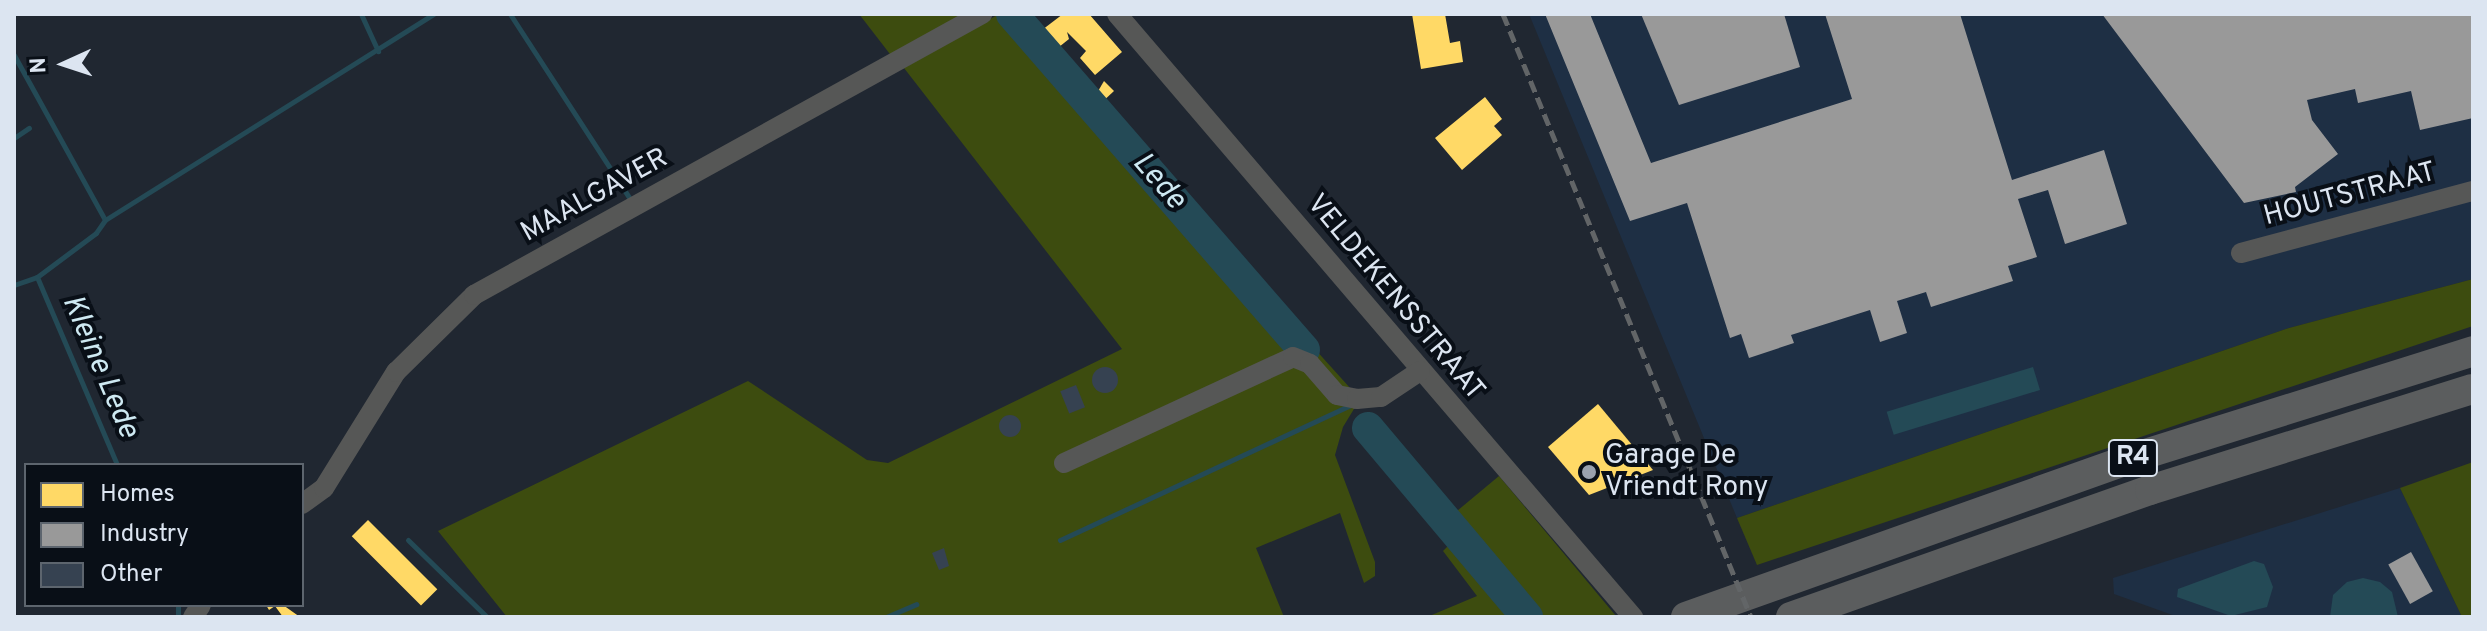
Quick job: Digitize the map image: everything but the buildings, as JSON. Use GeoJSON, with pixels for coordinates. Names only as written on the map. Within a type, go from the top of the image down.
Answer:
{"type":"FeatureCollection","features":[{"type":"Feature","properties":{"kind":"highway","name":"R4"},"geometry":{"type":"LineString","coordinates":[[1686,617],[2126,460],[2473,351]]}},
{"type":"Feature","properties":{"kind":"highway","name":"R4"},"geometry":{"type":"LineString","coordinates":[[1800,614],[2150,490],[2473,389]]}},
{"type":"Feature","properties":{"kind":"street","name":"MAALGAVER"},"geometry":{"type":"LineString","coordinates":[[304,503],[324,488],[403,363],[474,295],[982,14]]}},
{"type":"Feature","properties":{"kind":"street","name":"VELDEKENSSTRAAT"},"geometry":{"type":"LineString","coordinates":[[1117,14],[1633,617]]}},
{"type":"Feature","properties":{"kind":"street","name":"HOUTSTRAAT"},"geometry":{"type":"LineString","coordinates":[[2241,253],[2473,191]]}},
{"type":"Feature","properties":{"kind":"street"},"geometry":{"type":"LineString","coordinates":[[1064,463],[1293,357],[1310,364],[1337,395],[1357,399],[1381,397],[1420,371]]}},
{"type":"Feature","properties":{"kind":"shaded area"},"geometry":{"type":"Polygon","coordinates":[[[1529,14],[2473,14],[2473,279],[2289,328],[1737,518],[1529,14]]]}},
{"type":"Feature","properties":{"kind":"shaded area"},"geometry":{"type":"Polygon","coordinates":[[[2033,367],[2040,390],[1894,435],[1887,412],[2033,367]]]}},
{"type":"Feature","properties":{"kind":"shaded area"},"geometry":{"type":"Polygon","coordinates":[[[2400,488],[2462,617],[2178,617],[2114,594],[2113,578],[2400,488]]]}},
{"type":"Feature","properties":{"kind":"shaded area"},"geometry":{"type":"Polygon","coordinates":[[[2254,561],[2264,564],[2273,587],[2267,607],[2231,616],[2177,597],[2178,589],[2254,561]]]}},
{"type":"Feature","properties":{"kind":"shaded area"},"geometry":{"type":"Polygon","coordinates":[[[2363,578],[2380,582],[2392,592],[2398,617],[2330,617],[2333,595],[2347,582],[2363,578]]]}},
{"type":"Feature","properties":{"kind":"green space"},"geometry":{"type":"Polygon","coordinates":[[[859,14],[965,14],[893,58],[859,14]]]}},
{"type":"Feature","properties":{"kind":"green space"},"geometry":{"type":"Polygon","coordinates":[[[999,14],[1030,14],[1258,286],[1360,399],[1343,427],[1335,455],[1375,562],[1375,576],[1364,583],[1340,513],[1256,548],[1284,617],[507,617],[438,531],[748,381],[867,460],[888,463],[1122,349],[904,68],[999,14]]]}},
{"type":"Feature","properties":{"kind":"green space"},"geometry":{"type":"Polygon","coordinates":[[[2473,279],[2473,326],[1757,565],[1737,518],[2289,328],[2473,279]]]}},
{"type":"Feature","properties":{"kind":"green space"},"geometry":{"type":"Polygon","coordinates":[[[2473,462],[2473,617],[2462,617],[2400,488],[2473,462]]]}},
{"type":"Feature","properties":{"kind":"green space"},"geometry":{"type":"Polygon","coordinates":[[[1499,476],[1616,616],[1427,617],[1477,596],[1443,551],[1462,532],[1451,516],[1499,476]]]}},
{"type":"Feature","properties":{"kind":"waterway"},"geometry":{"type":"LineString","coordinates":[[361,14],[378,51]]}},
{"type":"Feature","properties":{"kind":"waterway"},"geometry":{"type":"LineString","coordinates":[[105,220],[434,14]]}},
{"type":"Feature","properties":{"kind":"waterway"},"geometry":{"type":"LineString","coordinates":[[510,14],[629,197]]}},
{"type":"Feature","properties":{"kind":"waterway","name":"Lede"},"geometry":{"type":"LineString","coordinates":[[1012,14],[1304,350]]}},
{"type":"Feature","properties":{"kind":"waterway","name":"Kleine Lede"},"geometry":{"type":"LineString","coordinates":[[14,55],[105,220],[96,233],[37,277],[116,463]]}},
{"type":"Feature","properties":{"kind":"waterway"},"geometry":{"type":"LineString","coordinates":[[14,138],[29,128]]}},
{"type":"Feature","properties":{"kind":"waterway"},"geometry":{"type":"LineString","coordinates":[[14,285],[37,277]]}},
{"type":"Feature","properties":{"kind":"waterway"},"geometry":{"type":"LineString","coordinates":[[1060,540],[1351,405]]}},
{"type":"Feature","properties":{"kind":"waterway","name":"Lede"},"geometry":{"type":"LineString","coordinates":[[1368,428],[1527,617]]}},
{"type":"Feature","properties":{"kind":"waterway"},"geometry":{"type":"LineString","coordinates":[[408,540],[487,617]]}},
{"type":"Feature","properties":{"kind":"waterway"},"geometry":{"type":"LineString","coordinates":[[886,617],[916,604]]}},
{"type":"Feature","properties":{"kind":"waterway","name":"Kleine Lede"},"geometry":{"type":"LineString","coordinates":[[178,607],[178,617]]}},
{"type":"Feature","properties":{"kind":"railway"},"geometry":{"type":"LineString","coordinates":[[1503,14],[1751,617]]}},
{"type":"Feature","properties":{"kind":"place","name":"Garage De Vriendt Rony"},"geometry":{"type":"Point","coordinates":[1589,472]}}]}
